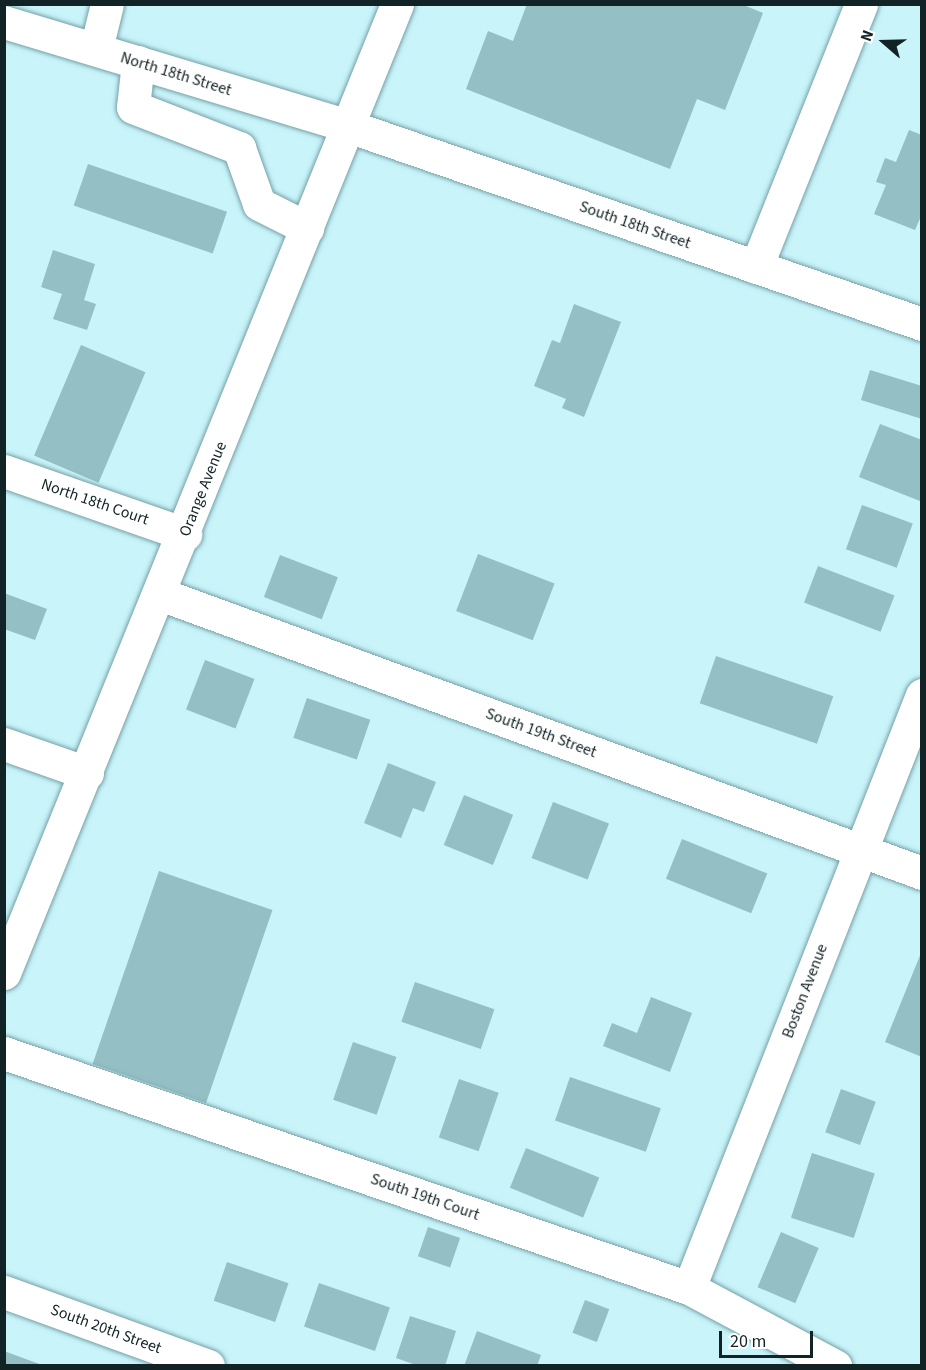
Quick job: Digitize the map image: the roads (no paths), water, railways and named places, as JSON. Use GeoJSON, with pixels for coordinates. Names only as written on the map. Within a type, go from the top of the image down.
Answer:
{"type":"FeatureCollection","features":[{"type":"Feature","properties":{"kind":"street"},"geometry":{"type":"LineString","coordinates":[[96,50],[107,4]]}},
{"type":"Feature","properties":{"kind":"street","name":"Orange Avenue"},"geometry":{"type":"LineString","coordinates":[[4,973],[185,534],[397,4]]}},
{"type":"Feature","properties":{"kind":"street"},"geometry":{"type":"LineString","coordinates":[[756,267],[861,4]]}},
{"type":"Feature","properties":{"kind":"street","name":"North 18th Street"},"geometry":{"type":"LineString","coordinates":[[4,22],[348,126]]}},
{"type":"Feature","properties":{"kind":"street"},"geometry":{"type":"LineString","coordinates":[[138,62],[130,101],[133,106],[239,148],[259,204],[307,228]]}},
{"type":"Feature","properties":{"kind":"street","name":"South 18th Street"},"geometry":{"type":"LineString","coordinates":[[348,126],[921,324]]}},
{"type":"Feature","properties":{"kind":"street","name":"North 18th Court"},"geometry":{"type":"LineString","coordinates":[[4,471],[185,534]]}},
{"type":"Feature","properties":{"kind":"street","name":"South 19th Street"},"geometry":{"type":"LineString","coordinates":[[160,594],[921,873]]}},
{"type":"Feature","properties":{"kind":"street","name":"Boston Avenue"},"geometry":{"type":"LineString","coordinates":[[689,1288],[921,695]]}},
{"type":"Feature","properties":{"kind":"street"},"geometry":{"type":"LineString","coordinates":[[4,744],[87,773]]}},
{"type":"Feature","properties":{"kind":"street","name":"South 19th Court"},"geometry":{"type":"LineString","coordinates":[[4,1053],[689,1288],[835,1365]]}},
{"type":"Feature","properties":{"kind":"street","name":"South 20th Street"},"geometry":{"type":"LineString","coordinates":[[4,1292],[208,1365]]}}]}
